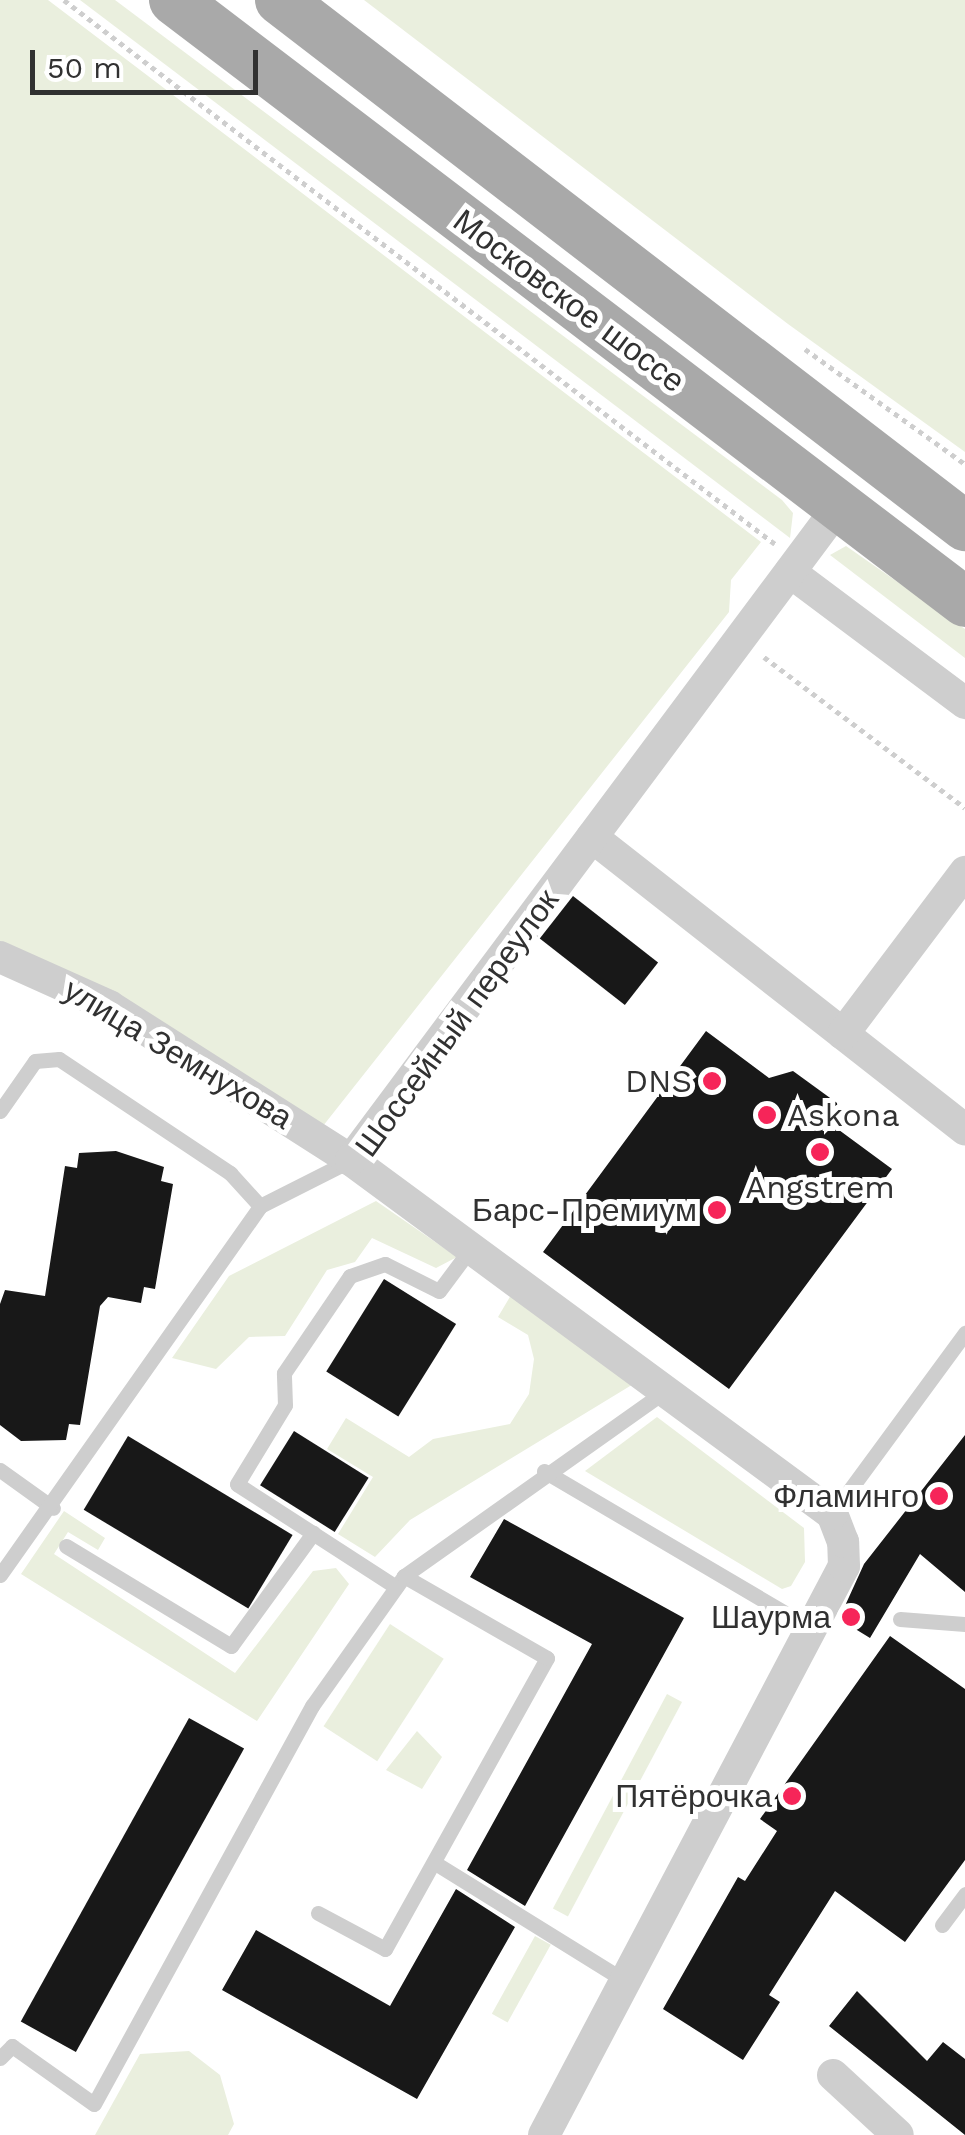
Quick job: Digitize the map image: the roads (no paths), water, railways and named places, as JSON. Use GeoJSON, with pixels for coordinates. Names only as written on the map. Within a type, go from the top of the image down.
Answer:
{"type":"FeatureCollection","features":[{"type":"Feature","properties":{"kind":"main road","name":"Московское шоссе"},"geometry":{"type":"LineString","coordinates":[[174,0],[965,602]]}},
{"type":"Feature","properties":{"kind":"main road","name":"Московское шоссе"},"geometry":{"type":"LineString","coordinates":[[280,0],[965,526]]}},
{"type":"Feature","properties":{"kind":"street","name":"Шоссейный переулок"},"geometry":{"type":"LineString","coordinates":[[832,1514],[352,1160],[753,621],[780,565],[839,506]]}},
{"type":"Feature","properties":{"kind":"street"},"geometry":{"type":"LineString","coordinates":[[780,565],[965,703]]}},
{"type":"Feature","properties":{"kind":"street"},"geometry":{"type":"LineString","coordinates":[[592,837],[965,1129]]}},
{"type":"Feature","properties":{"kind":"street"},"geometry":{"type":"LineString","coordinates":[[843,1034],[965,872]]}},
{"type":"Feature","properties":{"kind":"street","name":"улица Земнухова"},"geometry":{"type":"LineString","coordinates":[[0,957],[109,1006],[352,1160]]}},
{"type":"Feature","properties":{"kind":"street"},"geometry":{"type":"LineString","coordinates":[[544,2135],[844,1566],[832,1514]]}},
{"type":"Feature","properties":{"kind":"street"},"geometry":{"type":"LineString","coordinates":[[833,2075],[898,2135]]}},
{"type":"Feature","properties":{"kind":"lane"},"geometry":{"type":"LineString","coordinates":[[0,1111],[35,1061],[60,1059],[230,1173],[260,1206]]}},
{"type":"Feature","properties":{"kind":"lane"},"geometry":{"type":"LineString","coordinates":[[0,1575],[53,1508],[260,1206],[352,1160]]}},
{"type":"Feature","properties":{"kind":"lane"},"geometry":{"type":"LineString","coordinates":[[318,1913],[386,1948],[547,1658],[313,1534],[237,1484],[286,1405],[284,1373],[350,1276],[385,1264],[439,1292],[471,1248]]}},
{"type":"Feature","properties":{"kind":"lane"},"geometry":{"type":"LineString","coordinates":[[832,1514],[965,1333]]}},
{"type":"Feature","properties":{"kind":"lane"},"geometry":{"type":"LineString","coordinates":[[4,2047],[94,2104],[312,1706],[400,1582],[544,1471],[664,1392]]}},
{"type":"Feature","properties":{"kind":"lane"},"geometry":{"type":"LineString","coordinates":[[0,1470],[53,1508]]}},
{"type":"Feature","properties":{"kind":"lane"},"geometry":{"type":"LineString","coordinates":[[544,1471],[811,1628]]}},
{"type":"Feature","properties":{"kind":"lane"},"geometry":{"type":"LineString","coordinates":[[66,1546],[232,1646],[313,1534]]}},
{"type":"Feature","properties":{"kind":"lane"},"geometry":{"type":"LineString","coordinates":[[900,1619],[965,1624]]}},
{"type":"Feature","properties":{"kind":"lane"},"geometry":{"type":"LineString","coordinates":[[435,1863],[625,1981]]}},
{"type":"Feature","properties":{"kind":"lane"},"geometry":{"type":"LineString","coordinates":[[942,1925],[965,1894]]}},
{"type":"Feature","properties":{"kind":"place","name":"DNS"},"geometry":{"type":"Point","coordinates":[712,1081]}},
{"type":"Feature","properties":{"kind":"place","name":"Askona"},"geometry":{"type":"Point","coordinates":[767,1115]}},
{"type":"Feature","properties":{"kind":"place","name":"Angstrem"},"geometry":{"type":"Point","coordinates":[820,1152]}},
{"type":"Feature","properties":{"kind":"place","name":"Барс-Премиум"},"geometry":{"type":"Point","coordinates":[717,1210]}},
{"type":"Feature","properties":{"kind":"place","name":"Фламинго"},"geometry":{"type":"Point","coordinates":[939,1496]}},
{"type":"Feature","properties":{"kind":"place","name":"Шаурма"},"geometry":{"type":"Point","coordinates":[851,1617]}},
{"type":"Feature","properties":{"kind":"place","name":"Пятёрочка"},"geometry":{"type":"Point","coordinates":[792,1796]}}]}
